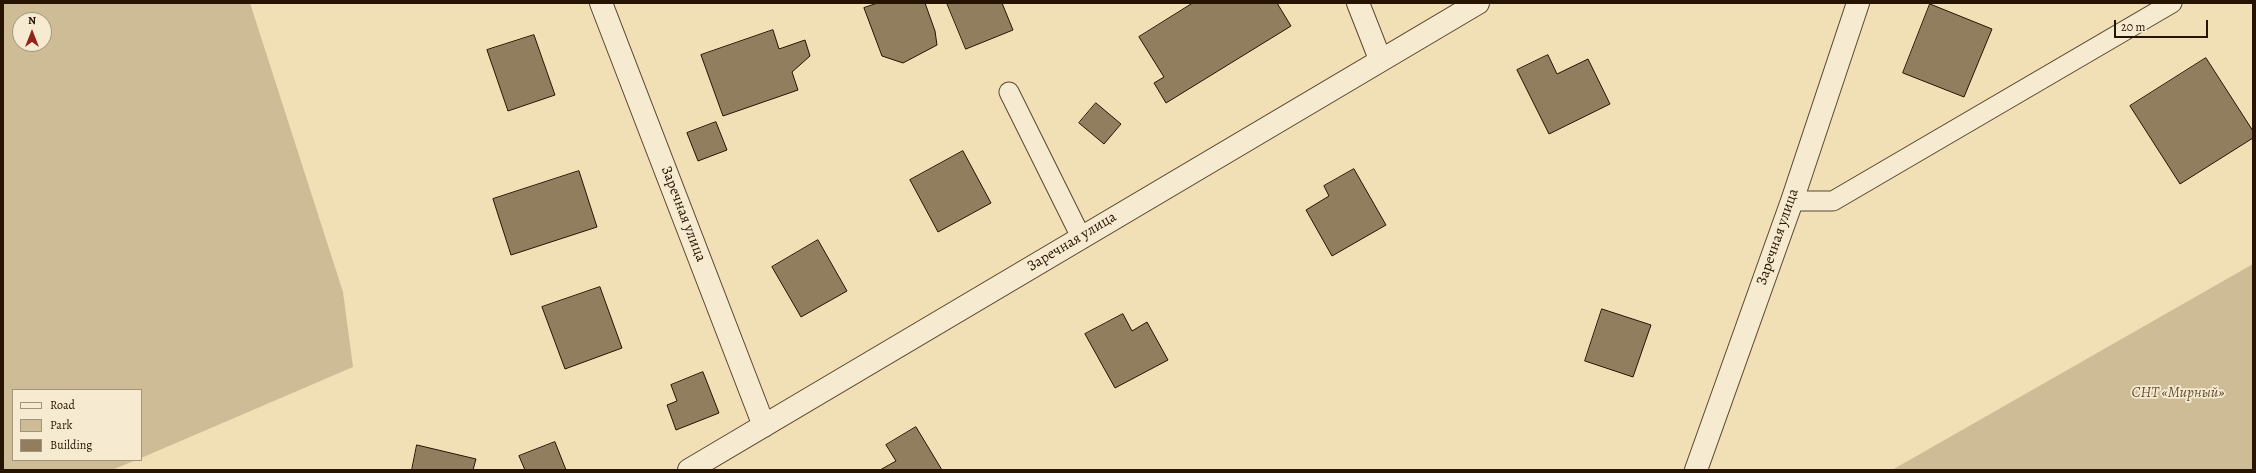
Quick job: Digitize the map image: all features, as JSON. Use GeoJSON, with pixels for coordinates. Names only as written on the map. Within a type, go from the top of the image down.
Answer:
{"type":"FeatureCollection","features":[{"type":"Feature","properties":{"kind":"street","name":"Заречная улица"},"geometry":{"type":"LineString","coordinates":[[601,3],[764,426]]}},
{"type":"Feature","properties":{"kind":"street"},"geometry":{"type":"LineString","coordinates":[[1358,3],[1380,59]]}},
{"type":"Feature","properties":{"kind":"street","name":"Заречная улица"},"geometry":{"type":"LineString","coordinates":[[689,470],[1380,59],[1478,3]]}},
{"type":"Feature","properties":{"kind":"street","name":"Заречная улица"},"geometry":{"type":"LineString","coordinates":[[1696,470],[1792,201],[1858,3]]}},
{"type":"Feature","properties":{"kind":"lane"},"geometry":{"type":"LineString","coordinates":[[1792,201],[1833,201],[2172,3]]}},
{"type":"Feature","properties":{"kind":"lane"},"geometry":{"type":"LineString","coordinates":[[1009,92],[1081,237]]}},
{"type":"Feature","properties":{"kind":"green space"},"geometry":{"type":"Polygon","coordinates":[[[3,3],[250,3],[343,292],[353,367],[142,458],[142,389],[12,389],[12,461],[134,461],[112,470],[3,470],[3,3]]]}},
{"type":"Feature","properties":{"kind":"green space","name":"СНТ «Мирный»"},"geometry":{"type":"Polygon","coordinates":[[[2253,264],[2253,470],[1892,470],[2253,264]]]}},
{"type":"Feature","properties":{"kind":"building"},"geometry":{"type":"Polygon","coordinates":[[[878,3],[925,3],[935,31],[937,45],[903,63],[882,56],[864,8],[878,3]]]}},
{"type":"Feature","properties":{"kind":"building"},"geometry":{"type":"Polygon","coordinates":[[[947,3],[1002,3],[1013,30],[966,49],[947,3]]]}},
{"type":"Feature","properties":{"kind":"building"},"geometry":{"type":"Polygon","coordinates":[[[1193,3],[1277,3],[1291,26],[1166,103],[1154,83],[1164,77],[1139,37],[1193,3]]]}},
{"type":"Feature","properties":{"kind":"building"},"geometry":{"type":"Polygon","coordinates":[[[1930,4],[1992,29],[1964,97],[1903,73],[1930,4]]]}},
{"type":"Feature","properties":{"kind":"building"},"geometry":{"type":"Polygon","coordinates":[[[773,30],[779,49],[805,40],[810,56],[792,72],[798,90],[723,116],[701,55],[773,30]]]}},
{"type":"Feature","properties":{"kind":"building"},"geometry":{"type":"Polygon","coordinates":[[[534,35],[555,95],[508,111],[487,50],[534,35]]]}},
{"type":"Feature","properties":{"kind":"building"},"geometry":{"type":"Polygon","coordinates":[[[1548,55],[1557,74],[1588,59],[1610,104],[1549,134],[1517,70],[1548,55]]]}},
{"type":"Feature","properties":{"kind":"building"},"geometry":{"type":"Polygon","coordinates":[[[2206,58],[2253,131],[2253,138],[2180,184],[2130,106],[2206,58]]]}},
{"type":"Feature","properties":{"kind":"building"},"geometry":{"type":"Polygon","coordinates":[[[1096,103],[1121,124],[1104,144],[1079,123],[1096,103]]]}},
{"type":"Feature","properties":{"kind":"building"},"geometry":{"type":"Polygon","coordinates":[[[716,122],[727,150],[698,161],[687,133],[716,122]]]}},
{"type":"Feature","properties":{"kind":"building"},"geometry":{"type":"Polygon","coordinates":[[[963,151],[991,203],[938,232],[910,180],[963,151]]]}},
{"type":"Feature","properties":{"kind":"building"},"geometry":{"type":"Polygon","coordinates":[[[1354,169],[1386,225],[1332,256],[1306,210],[1329,196],[1324,186],[1354,169]]]}},
{"type":"Feature","properties":{"kind":"building"},"geometry":{"type":"Polygon","coordinates":[[[579,171],[597,227],[511,255],[493,199],[579,171]]]}},
{"type":"Feature","properties":{"kind":"building"},"geometry":{"type":"Polygon","coordinates":[[[818,240],[847,291],[801,317],[772,267],[818,240]]]}},
{"type":"Feature","properties":{"kind":"building"},"geometry":{"type":"Polygon","coordinates":[[[600,287],[622,348],[565,369],[542,307],[600,287]]]}},
{"type":"Feature","properties":{"kind":"building"},"geometry":{"type":"Polygon","coordinates":[[[1602,309],[1651,325],[1633,377],[1585,361],[1602,309]]]}},
{"type":"Feature","properties":{"kind":"building"},"geometry":{"type":"Polygon","coordinates":[[[1123,314],[1132,331],[1147,322],[1168,360],[1115,388],[1085,334],[1123,314]]]}},
{"type":"Feature","properties":{"kind":"building"},"geometry":{"type":"Polygon","coordinates":[[[703,372],[719,413],[676,430],[667,405],[677,401],[671,385],[703,372]]]}},
{"type":"Feature","properties":{"kind":"building"},"geometry":{"type":"Polygon","coordinates":[[[916,427],[942,470],[880,470],[896,461],[886,445],[916,427]]]}},
{"type":"Feature","properties":{"kind":"building"},"geometry":{"type":"Polygon","coordinates":[[[555,442],[566,470],[525,470],[519,456],[555,442]]]}},
{"type":"Feature","properties":{"kind":"building"},"geometry":{"type":"Polygon","coordinates":[[[417,445],[476,459],[473,470],[412,470],[417,445]]]}}]}
